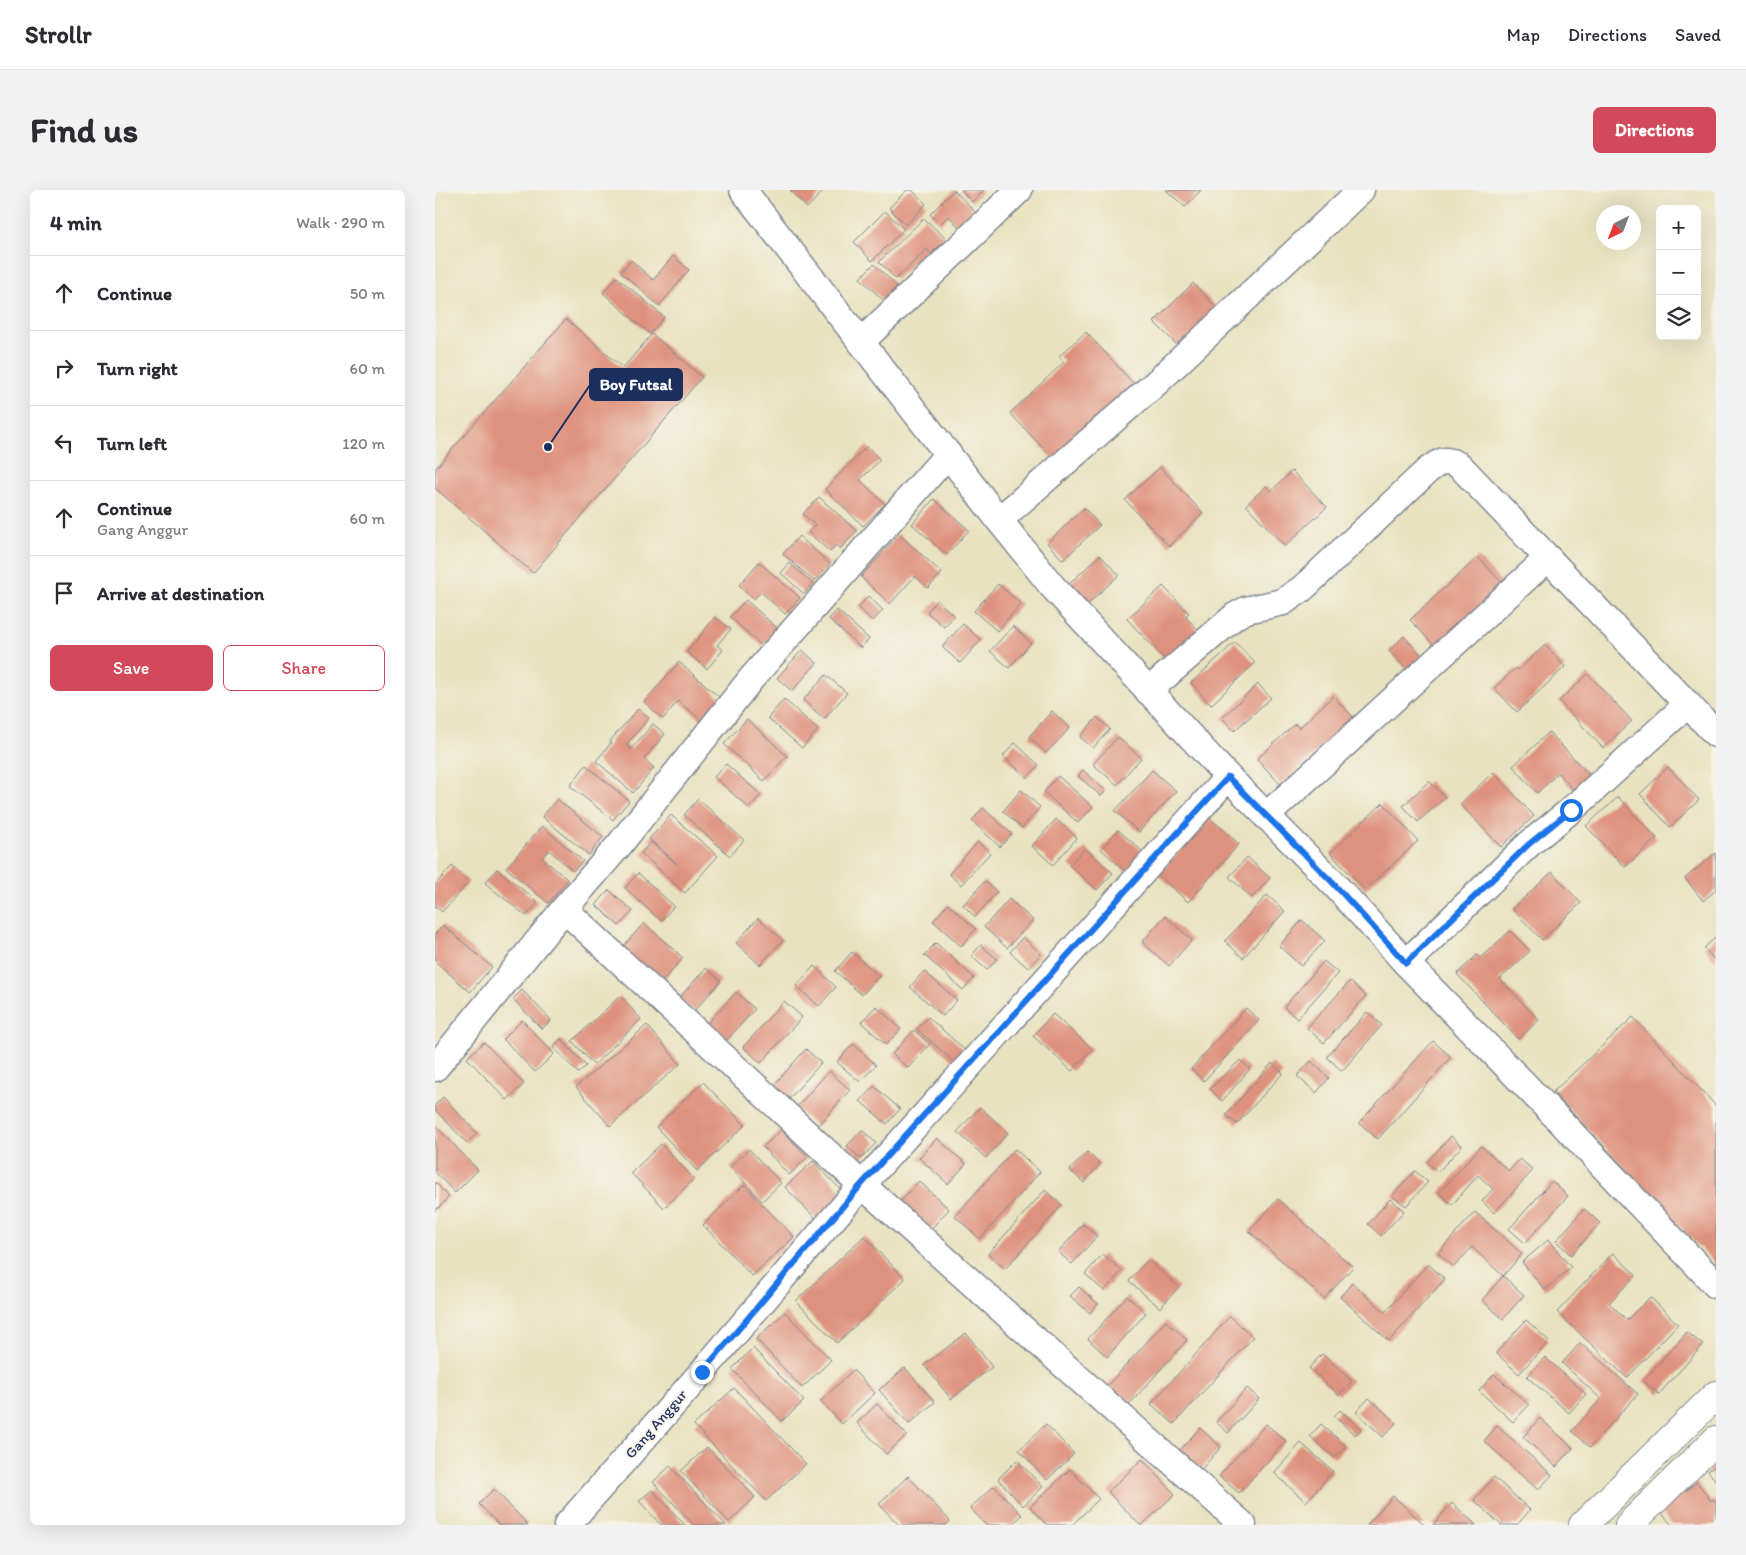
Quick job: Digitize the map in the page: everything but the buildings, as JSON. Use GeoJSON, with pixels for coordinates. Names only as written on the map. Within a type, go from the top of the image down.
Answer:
{"type":"FeatureCollection","features":[{"type":"Feature","properties":{"kind":"highway"},"geometry":{"type":"LineString","coordinates":[[1583,1525],[1716,1395]]}},
{"type":"Feature","properties":{"kind":"highway"},"geometry":{"type":"LineString","coordinates":[[1629,1525],[1716,1440]]}},
{"type":"Feature","properties":{"kind":"street"},"geometry":{"type":"LineString","coordinates":[[743,190],[999,520],[1053,586],[1228,777],[1333,883],[1406,963],[1563,1123],[1716,1285]]}},
{"type":"Feature","properties":{"kind":"street"},"geometry":{"type":"LineString","coordinates":[[861,342],[1019,190]]}},
{"type":"Feature","properties":{"kind":"street"},"geometry":{"type":"LineString","coordinates":[[999,520],[1157,382],[1361,190]]}},
{"type":"Feature","properties":{"kind":"street"},"geometry":{"type":"LineString","coordinates":[[435,1068],[563,909],[620,844],[751,679],[948,454]]}},
{"type":"Feature","properties":{"kind":"street"},"geometry":{"type":"LineString","coordinates":[[1148,691],[1235,616],[1245,610],[1283,602],[1303,588],[1427,471],[1437,463],[1445,460],[1452,461],[1460,466],[1716,734]]}},
{"type":"Feature","properties":{"kind":"street"},"geometry":{"type":"LineString","coordinates":[[1266,816],[1548,558]]}},
{"type":"Feature","properties":{"kind":"street"},"geometry":{"type":"LineString","coordinates":[[1406,963],[1529,844],[1571,810],[1688,704]]}},
{"type":"Feature","properties":{"kind":"street","name":"Gang Anggur"},"geometry":{"type":"LineString","coordinates":[[567,1525],[702,1372],[861,1185],[1228,777]]}},
{"type":"Feature","properties":{"kind":"street"},"geometry":{"type":"LineString","coordinates":[[563,909],[861,1185],[1243,1525]]}},
{"type":"Feature","properties":{"kind":"place","name":"Boy Futsal"},"geometry":{"type":"Point","coordinates":[548,447]}},
{"type":"Feature","properties":{"kind":"route"},"geometry":{"type":"LineString","coordinates":[[702,1372],[861,1185],[1228,777],[1333,883],[1406,963],[1529,844],[1571,810]]}}]}
